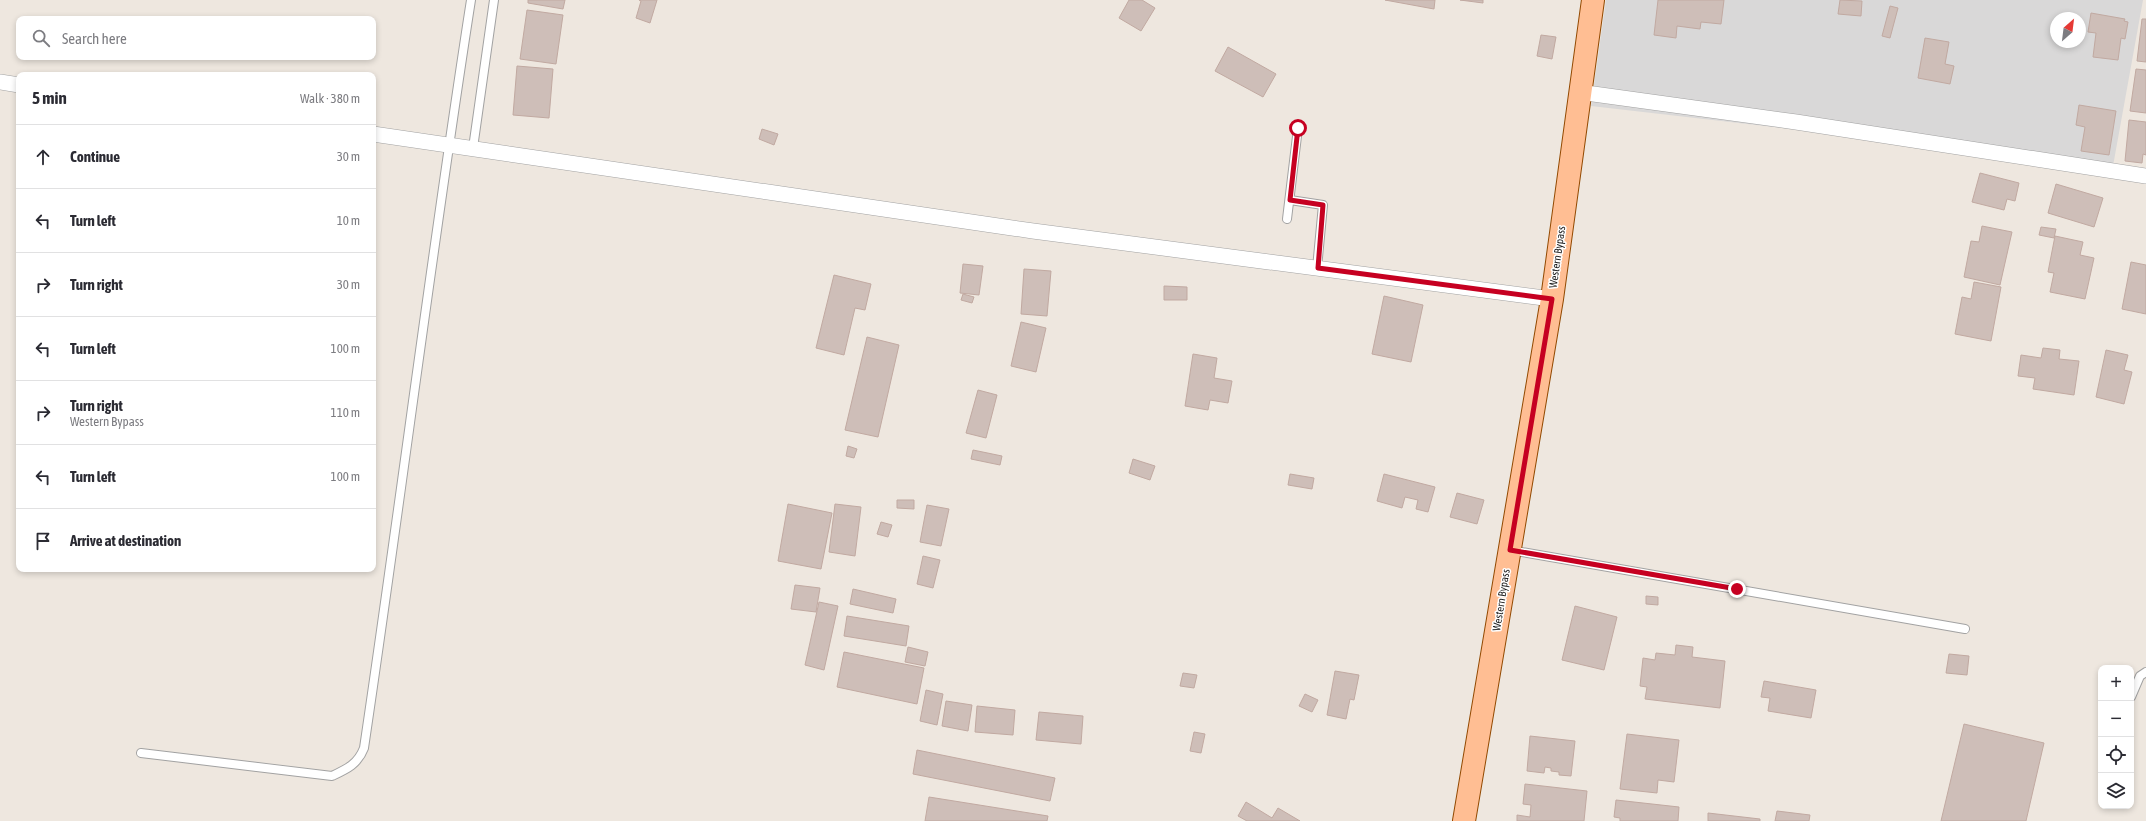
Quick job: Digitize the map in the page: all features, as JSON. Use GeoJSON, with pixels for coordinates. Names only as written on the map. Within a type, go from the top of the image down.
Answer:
{"type":"FeatureCollection","features":[{"type":"Feature","properties":{"kind":"main road","name":"Western Bypass"},"geometry":{"type":"LineString","coordinates":[[1464,821],[1552,299],[1579,92],[1593,0]]}},
{"type":"Feature","properties":{"kind":"street"},"geometry":{"type":"LineString","coordinates":[[0,82],[16,85]]}},
{"type":"Feature","properties":{"kind":"street"},"geometry":{"type":"LineString","coordinates":[[1579,92],[1796,122],[2146,176]]}},
{"type":"Feature","properties":{"kind":"street"},"geometry":{"type":"LineString","coordinates":[[376,134],[1033,231],[1552,299]]}},
{"type":"Feature","properties":{"kind":"lane"},"geometry":{"type":"LineString","coordinates":[[141,753],[332,776],[351,768],[361,757],[364,748],[393,551],[448,145],[471,0]]}},
{"type":"Feature","properties":{"kind":"lane"},"geometry":{"type":"LineString","coordinates":[[473,148],[494,0]]}},
{"type":"Feature","properties":{"kind":"lane"},"geometry":{"type":"LineString","coordinates":[[1288,219],[1298,128]]}},
{"type":"Feature","properties":{"kind":"lane"},"geometry":{"type":"LineString","coordinates":[[1290,200],[1323,205],[1318,268]]}},
{"type":"Feature","properties":{"kind":"lane"},"geometry":{"type":"LineString","coordinates":[[1510,550],[1965,628]]}},
{"type":"Feature","properties":{"kind":"lane"},"geometry":{"type":"LineString","coordinates":[[2134,690],[2140,676],[2146,672]]}},
{"type":"Feature","properties":{"kind":"shaded area"},"geometry":{"type":"Polygon","coordinates":[[[1606,0],[2143,0],[2113,166],[1591,106],[1606,0]]]}},
{"type":"Feature","properties":{"kind":"building"},"geometry":{"type":"Polygon","coordinates":[[[528,0],[565,0],[563,9],[528,3],[528,0]]]}},
{"type":"Feature","properties":{"kind":"building"},"geometry":{"type":"Polygon","coordinates":[[[639,0],[657,0],[650,23],[636,18],[641,1],[639,0]]]}},
{"type":"Feature","properties":{"kind":"building"},"geometry":{"type":"Polygon","coordinates":[[[1129,0],[1142,0],[1155,8],[1141,31],[1119,18],[1129,0]]]}},
{"type":"Feature","properties":{"kind":"building"},"geometry":{"type":"Polygon","coordinates":[[[1385,0],[1435,0],[1434,9],[1385,0]]]}},
{"type":"Feature","properties":{"kind":"building"},"geometry":{"type":"Polygon","coordinates":[[[1460,0],[1483,0],[1483,3],[1460,0]]]}},
{"type":"Feature","properties":{"kind":"building"},"geometry":{"type":"Polygon","coordinates":[[[1658,0],[1724,0],[1721,24],[1701,22],[1700,29],[1677,26],[1676,38],[1654,35],[1658,0]]]}},
{"type":"Feature","properties":{"kind":"building"},"geometry":{"type":"Polygon","coordinates":[[[1840,0],[1862,1],[1861,16],[1838,14],[1840,0]]]}},
{"type":"Feature","properties":{"kind":"building"},"geometry":{"type":"Polygon","coordinates":[[[1890,6],[1898,8],[1890,38],[1882,36],[1890,6]]]}},
{"type":"Feature","properties":{"kind":"building"},"geometry":{"type":"Polygon","coordinates":[[[527,10],[563,15],[556,64],[520,59],[527,10]]]}},
{"type":"Feature","properties":{"kind":"building"},"geometry":{"type":"Polygon","coordinates":[[[2091,13],[2125,19],[2124,21],[2128,22],[2125,39],[2121,38],[2118,60],[2093,57],[2096,33],[2088,32],[2091,13]]]}},
{"type":"Feature","properties":{"kind":"building"},"geometry":{"type":"Polygon","coordinates":[[[2142,19],[2146,19],[2146,62],[2137,61],[2142,19]]]}},
{"type":"Feature","properties":{"kind":"building"},"geometry":{"type":"Polygon","coordinates":[[[1541,35],[1556,37],[1552,59],[1537,56],[1541,35]]]}},
{"type":"Feature","properties":{"kind":"building"},"geometry":{"type":"Polygon","coordinates":[[[1925,38],[1949,42],[1945,64],[1954,66],[1950,84],[1918,78],[1925,38]]]}},
{"type":"Feature","properties":{"kind":"building"},"geometry":{"type":"Polygon","coordinates":[[[1228,47],[1276,74],[1263,97],[1215,71],[1228,47]]]}},
{"type":"Feature","properties":{"kind":"building"},"geometry":{"type":"Polygon","coordinates":[[[517,66],[553,69],[549,118],[513,115],[517,66]]]}},
{"type":"Feature","properties":{"kind":"building"},"geometry":{"type":"Polygon","coordinates":[[[2136,69],[2146,70],[2146,113],[2130,111],[2136,69]]]}},
{"type":"Feature","properties":{"kind":"building"},"geometry":{"type":"Polygon","coordinates":[[[2079,105],[2116,111],[2109,155],[2081,151],[2085,127],[2076,125],[2079,105]]]}},
{"type":"Feature","properties":{"kind":"building"},"geometry":{"type":"Polygon","coordinates":[[[2129,120],[2146,122],[2146,155],[2143,154],[2142,163],[2125,161],[2129,120]]]}},
{"type":"Feature","properties":{"kind":"building"},"geometry":{"type":"Polygon","coordinates":[[[762,129],[778,134],[774,145],[759,139],[762,129]]]}},
{"type":"Feature","properties":{"kind":"building"},"geometry":{"type":"Polygon","coordinates":[[[1980,173],[2019,183],[2015,201],[2007,199],[2004,210],[1972,202],[1980,173]]]}},
{"type":"Feature","properties":{"kind":"building"},"geometry":{"type":"Polygon","coordinates":[[[2056,184],[2103,198],[2094,227],[2048,213],[2056,184]]]}},
{"type":"Feature","properties":{"kind":"building"},"geometry":{"type":"Polygon","coordinates":[[[1982,226],[2012,232],[2000,285],[1964,277],[1971,241],[1979,242],[1982,226]]]}},
{"type":"Feature","properties":{"kind":"building"},"geometry":{"type":"Polygon","coordinates":[[[2041,227],[2056,229],[2054,238],[2039,235],[2041,227]]]}},
{"type":"Feature","properties":{"kind":"building"},"geometry":{"type":"Polygon","coordinates":[[[2055,236],[2083,242],[2080,255],[2094,258],[2085,299],[2050,292],[2054,273],[2048,272],[2055,236]]]}},
{"type":"Feature","properties":{"kind":"building"},"geometry":{"type":"Polygon","coordinates":[[[2131,262],[2146,265],[2146,314],[2122,309],[2131,262]]]}},
{"type":"Feature","properties":{"kind":"building"},"geometry":{"type":"Polygon","coordinates":[[[963,264],[983,266],[979,295],[960,293],[963,264]]]}},
{"type":"Feature","properties":{"kind":"building"},"geometry":{"type":"Polygon","coordinates":[[[1024,269],[1051,271],[1047,316],[1021,314],[1024,269]]]}},
{"type":"Feature","properties":{"kind":"building"},"geometry":{"type":"Polygon","coordinates":[[[834,275],[871,284],[865,310],[855,308],[844,355],[816,348],[834,275]]]}},
{"type":"Feature","properties":{"kind":"building"},"geometry":{"type":"Polygon","coordinates":[[[1974,282],[2001,287],[1991,341],[1955,334],[1962,297],[1971,299],[1974,282]]]}},
{"type":"Feature","properties":{"kind":"building"},"geometry":{"type":"Polygon","coordinates":[[[1164,286],[1187,287],[1187,300],[1164,300],[1164,286]]]}},
{"type":"Feature","properties":{"kind":"building"},"geometry":{"type":"Polygon","coordinates":[[[963,294],[974,297],[972,303],[961,300],[963,294]]]}},
{"type":"Feature","properties":{"kind":"building"},"geometry":{"type":"Polygon","coordinates":[[[1384,296],[1423,305],[1411,362],[1372,354],[1384,296]]]}},
{"type":"Feature","properties":{"kind":"building"},"geometry":{"type":"Polygon","coordinates":[[[1021,322],[1046,328],[1036,372],[1011,366],[1021,322]]]}},
{"type":"Feature","properties":{"kind":"building"},"geometry":{"type":"Polygon","coordinates":[[[867,337],[899,345],[878,437],[845,430],[867,337]]]}},
{"type":"Feature","properties":{"kind":"building"},"geometry":{"type":"Polygon","coordinates":[[[2043,348],[2060,350],[2059,359],[2079,361],[2074,395],[2033,389],[2035,378],[2018,376],[2021,355],[2041,358],[2043,348]]]}},
{"type":"Feature","properties":{"kind":"building"},"geometry":{"type":"Polygon","coordinates":[[[2106,350],[2128,355],[2124,370],[2132,372],[2124,404],[2096,397],[2106,350]]]}},
{"type":"Feature","properties":{"kind":"building"},"geometry":{"type":"Polygon","coordinates":[[[1193,354],[1217,358],[1214,378],[1232,381],[1228,403],[1210,400],[1208,410],[1185,406],[1193,354]]]}},
{"type":"Feature","properties":{"kind":"building"},"geometry":{"type":"Polygon","coordinates":[[[978,390],[997,395],[986,438],[966,433],[978,390]]]}},
{"type":"Feature","properties":{"kind":"building"},"geometry":{"type":"Polygon","coordinates":[[[848,446],[857,449],[854,458],[846,456],[848,446]]]}},
{"type":"Feature","properties":{"kind":"building"},"geometry":{"type":"Polygon","coordinates":[[[973,450],[1002,456],[1000,465],[971,459],[973,450]]]}},
{"type":"Feature","properties":{"kind":"building"},"geometry":{"type":"Polygon","coordinates":[[[1133,459],[1155,466],[1150,480],[1129,473],[1133,459]]]}},
{"type":"Feature","properties":{"kind":"building"},"geometry":{"type":"Polygon","coordinates":[[[1290,474],[1314,478],[1312,489],[1288,485],[1290,474]]]}},
{"type":"Feature","properties":{"kind":"building"},"geometry":{"type":"Polygon","coordinates":[[[1384,474],[1435,487],[1428,512],[1416,509],[1418,500],[1405,497],[1402,508],[1377,501],[1384,474]]]}},
{"type":"Feature","properties":{"kind":"building"},"geometry":{"type":"Polygon","coordinates":[[[1457,493],[1484,500],[1477,524],[1450,517],[1457,493]]]}},
{"type":"Feature","properties":{"kind":"building"},"geometry":{"type":"Polygon","coordinates":[[[897,500],[914,500],[914,509],[897,508],[897,500]]]}},
{"type":"Feature","properties":{"kind":"building"},"geometry":{"type":"Polygon","coordinates":[[[788,504],[832,513],[821,569],[778,561],[788,504]]]}},
{"type":"Feature","properties":{"kind":"building"},"geometry":{"type":"Polygon","coordinates":[[[835,504],[861,507],[855,556],[829,552],[835,504]]]}},
{"type":"Feature","properties":{"kind":"building"},"geometry":{"type":"Polygon","coordinates":[[[927,505],[949,509],[941,546],[920,542],[927,505]]]}},
{"type":"Feature","properties":{"kind":"building"},"geometry":{"type":"Polygon","coordinates":[[[881,522],[892,525],[888,537],[877,534],[881,522]]]}},
{"type":"Feature","properties":{"kind":"building"},"geometry":{"type":"Polygon","coordinates":[[[923,556],[940,560],[933,588],[917,584],[923,556]]]}},
{"type":"Feature","properties":{"kind":"building"},"geometry":{"type":"Polygon","coordinates":[[[795,585],[820,588],[816,612],[791,609],[795,585]]]}},
{"type":"Feature","properties":{"kind":"building"},"geometry":{"type":"Polygon","coordinates":[[[853,589],[896,599],[893,613],[850,604],[853,589]]]}},
{"type":"Feature","properties":{"kind":"building"},"geometry":{"type":"Polygon","coordinates":[[[1646,596],[1658,597],[1658,605],[1646,604],[1646,596]]]}},
{"type":"Feature","properties":{"kind":"building"},"geometry":{"type":"Polygon","coordinates":[[[819,602],[838,606],[824,670],[805,665],[819,602]]]}},
{"type":"Feature","properties":{"kind":"building"},"geometry":{"type":"Polygon","coordinates":[[[1575,606],[1617,617],[1604,670],[1562,660],[1575,606]]]}},
{"type":"Feature","properties":{"kind":"building"},"geometry":{"type":"Polygon","coordinates":[[[847,616],[909,626],[906,646],[844,636],[847,616]]]}},
{"type":"Feature","properties":{"kind":"building"},"geometry":{"type":"Polygon","coordinates":[[[1676,645],[1693,647],[1692,657],[1725,661],[1720,708],[1645,699],[1647,687],[1640,686],[1643,658],[1655,660],[1656,653],[1675,655],[1676,645]]]}},
{"type":"Feature","properties":{"kind":"building"},"geometry":{"type":"Polygon","coordinates":[[[908,647],[928,652],[925,666],[905,662],[908,647]]]}},
{"type":"Feature","properties":{"kind":"building"},"geometry":{"type":"Polygon","coordinates":[[[844,652],[924,668],[917,704],[837,687],[844,652]]]}},
{"type":"Feature","properties":{"kind":"building"},"geometry":{"type":"Polygon","coordinates":[[[1949,654],[1969,656],[1967,675],[1946,673],[1949,654]]]}},
{"type":"Feature","properties":{"kind":"building"},"geometry":{"type":"Polygon","coordinates":[[[1335,671],[1359,675],[1354,700],[1350,699],[1346,719],[1327,715],[1335,671]]]}},
{"type":"Feature","properties":{"kind":"building"},"geometry":{"type":"Polygon","coordinates":[[[1183,673],[1197,675],[1194,688],[1180,686],[1183,673]]]}},
{"type":"Feature","properties":{"kind":"building"},"geometry":{"type":"Polygon","coordinates":[[[1764,681],[1816,690],[1811,718],[1768,711],[1770,698],[1761,697],[1764,681]]]}},
{"type":"Feature","properties":{"kind":"building"},"geometry":{"type":"Polygon","coordinates":[[[926,690],[943,694],[937,725],[920,721],[926,690]]]}},
{"type":"Feature","properties":{"kind":"building"},"geometry":{"type":"Polygon","coordinates":[[[1305,694],[1318,700],[1312,712],[1299,706],[1305,694]]]}},
{"type":"Feature","properties":{"kind":"building"},"geometry":{"type":"Polygon","coordinates":[[[946,701],[972,705],[968,731],[942,726],[946,701]]]}},
{"type":"Feature","properties":{"kind":"building"},"geometry":{"type":"Polygon","coordinates":[[[977,706],[1015,710],[1013,735],[975,732],[977,706]]]}},
{"type":"Feature","properties":{"kind":"building"},"geometry":{"type":"Polygon","coordinates":[[[1039,712],[1083,716],[1081,744],[1036,740],[1039,712]]]}},
{"type":"Feature","properties":{"kind":"building"},"geometry":{"type":"Polygon","coordinates":[[[1964,724],[2044,743],[2026,821],[1941,821],[1964,724]]]}},
{"type":"Feature","properties":{"kind":"building"},"geometry":{"type":"Polygon","coordinates":[[[1194,732],[1205,734],[1201,753],[1190,751],[1194,732]]]}},
{"type":"Feature","properties":{"kind":"building"},"geometry":{"type":"Polygon","coordinates":[[[1627,734],[1679,740],[1674,782],[1658,780],[1657,793],[1620,789],[1627,734]]]}},
{"type":"Feature","properties":{"kind":"building"},"geometry":{"type":"Polygon","coordinates":[[[1530,736],[1575,741],[1571,776],[1559,775],[1559,772],[1551,771],[1551,768],[1545,767],[1544,773],[1527,771],[1530,736]]]}},
{"type":"Feature","properties":{"kind":"building"},"geometry":{"type":"Polygon","coordinates":[[[917,750],[1055,778],[1050,801],[913,774],[917,750]]]}},
{"type":"Feature","properties":{"kind":"building"},"geometry":{"type":"Polygon","coordinates":[[[1525,784],[1587,791],[1584,821],[1517,821],[1517,815],[1530,817],[1531,805],[1523,804],[1525,784]]]}},
{"type":"Feature","properties":{"kind":"building"},"geometry":{"type":"Polygon","coordinates":[[[929,797],[1048,816],[1047,821],[925,821],[929,797]]]}},
{"type":"Feature","properties":{"kind":"building"},"geometry":{"type":"Polygon","coordinates":[[[1616,800],[1679,807],[1678,821],[1620,821],[1620,818],[1614,817],[1616,800]]]}},
{"type":"Feature","properties":{"kind":"building"},"geometry":{"type":"Polygon","coordinates":[[[1246,802],[1272,818],[1278,808],[1300,821],[1247,821],[1238,816],[1246,802]]]}},
{"type":"Feature","properties":{"kind":"building"},"geometry":{"type":"Polygon","coordinates":[[[1777,811],[1810,815],[1809,821],[1775,821],[1777,811]]]}},
{"type":"Feature","properties":{"kind":"building"},"geometry":{"type":"Polygon","coordinates":[[[1708,813],[1760,819],[1760,821],[1708,821],[1708,813]]]}},
{"type":"Feature","properties":{"kind":"route"},"geometry":{"type":"LineString","coordinates":[[1298,128],[1290,200],[1323,205],[1318,268],[1552,299],[1510,550],[1737,589]]}}]}
